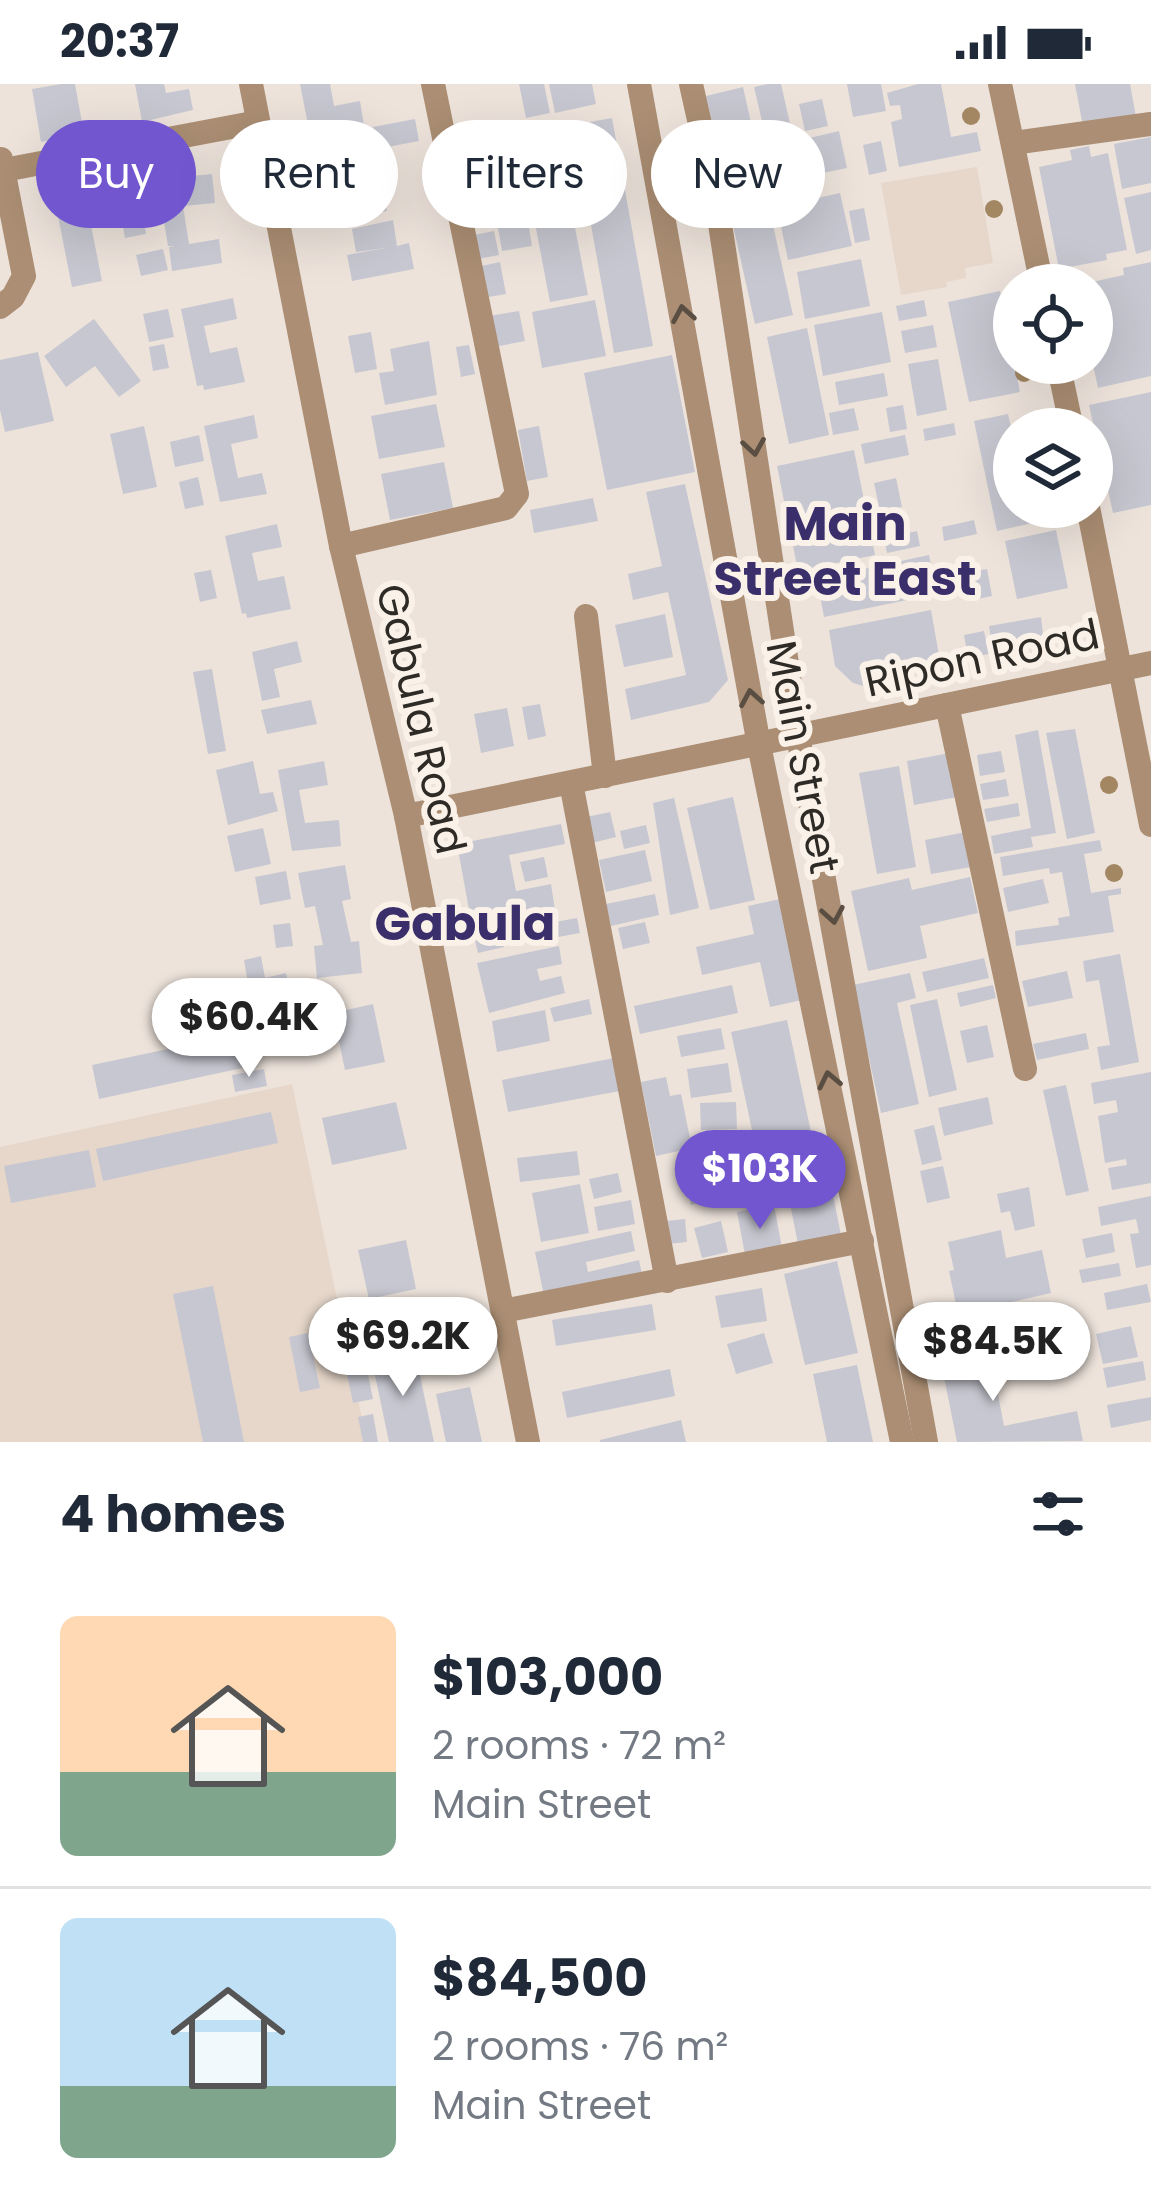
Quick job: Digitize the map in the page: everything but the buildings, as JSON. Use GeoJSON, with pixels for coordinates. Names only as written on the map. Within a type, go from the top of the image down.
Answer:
{"type":"FeatureCollection","features":[{"type":"Feature","properties":{"kind":"street","name":"Gabula Road"},"geometry":{"type":"LineString","coordinates":[[251,84],[258,120]]}},
{"type":"Feature","properties":{"kind":"street"},"geometry":{"type":"LineString","coordinates":[[341,546],[506,508],[517,494],[433,84]]}},
{"type":"Feature","properties":{"kind":"street","name":"Main Street"},"geometry":{"type":"LineString","coordinates":[[639,84],[759,745],[902,1442]]}},
{"type":"Feature","properties":{"kind":"street","name":"Main Street"},"geometry":{"type":"LineString","coordinates":[[691,84],[715,191],[798,736],[926,1442]]}},
{"type":"Feature","properties":{"kind":"street"},"geometry":{"type":"LineString","coordinates":[[1000,84],[1038,264]]}},
{"type":"Feature","properties":{"kind":"street"},"geometry":{"type":"LineString","coordinates":[[1012,143],[1151,124]]}},
{"type":"Feature","properties":{"kind":"street"},"geometry":{"type":"LineString","coordinates":[[0,308],[13,297],[24,276],[2,163],[220,128]]}},
{"type":"Feature","properties":{"kind":"street","name":"Gabula Road"},"geometry":{"type":"LineString","coordinates":[[279,228],[341,546],[406,816],[528,1442]]}},
{"type":"Feature","properties":{"kind":"street"},"geometry":{"type":"LineString","coordinates":[[1092,528],[1151,825]]}},
{"type":"Feature","properties":{"kind":"street"},"geometry":{"type":"LineString","coordinates":[[586,616],[605,776]]}},
{"type":"Feature","properties":{"kind":"street","name":"Ripon Road"},"geometry":{"type":"LineString","coordinates":[[406,816],[1151,663]]}},
{"type":"Feature","properties":{"kind":"street"},"geometry":{"type":"LineString","coordinates":[[947,705],[1025,1070]]}},
{"type":"Feature","properties":{"kind":"street"},"geometry":{"type":"LineString","coordinates":[[571,783],[667,1281]]}},
{"type":"Feature","properties":{"kind":"street"},"geometry":{"type":"LineString","coordinates":[[502,1311],[862,1241]]}},
{"type":"Feature","properties":{"kind":"shaded area"},"geometry":{"type":"Polygon","coordinates":[[[977,167],[993,263],[965,268],[966,278],[946,282],[947,287],[901,295],[881,183],[977,167]]]}},
{"type":"Feature","properties":{"kind":"shaded area"},"geometry":{"type":"Polygon","coordinates":[[[292,1084],[367,1442],[0,1442],[0,1147],[292,1084]]]}},
{"type":"Feature","properties":{"kind":"district","name":"Main Street East"},"geometry":{"type":"Point","coordinates":[845,550]}},
{"type":"Feature","properties":{"kind":"district","name":"Gabula"},"geometry":{"type":"Point","coordinates":[465,923]}}]}
